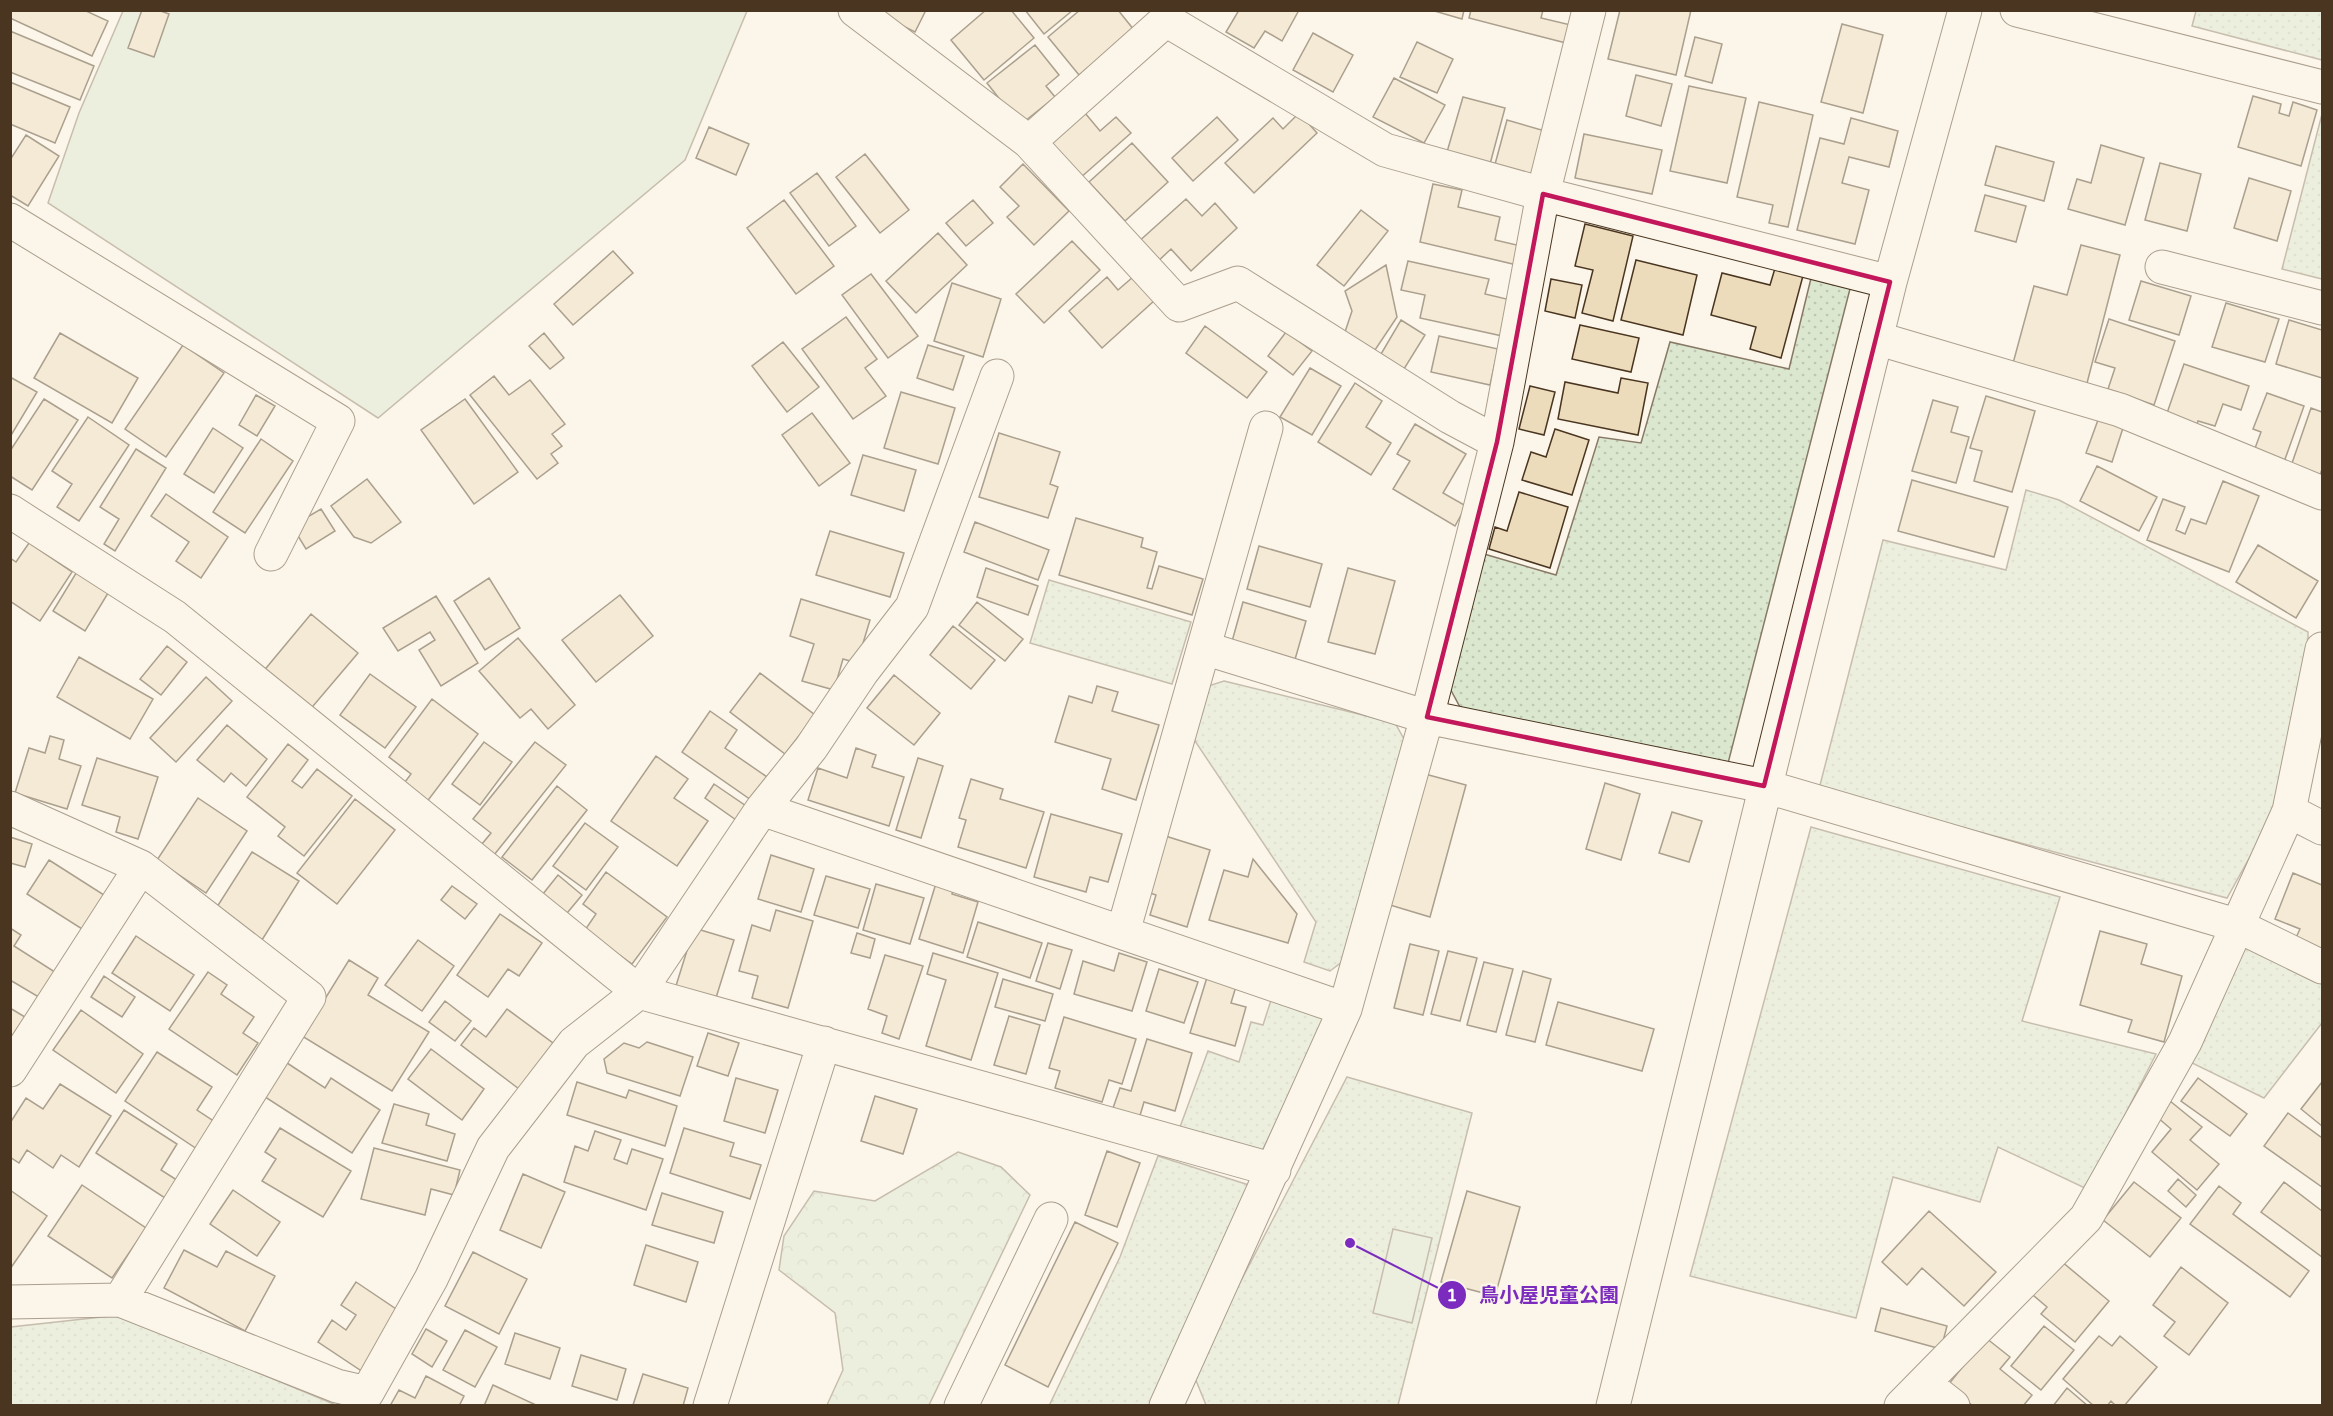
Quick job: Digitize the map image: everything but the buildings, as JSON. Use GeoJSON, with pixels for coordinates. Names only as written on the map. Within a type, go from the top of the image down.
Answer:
{"type":"FeatureCollection","features":[{"type":"Feature","properties":{"kind":"street"},"geometry":{"type":"LineString","coordinates":[[855,10],[1029,142],[1179,305],[1238,283],[1450,417],[1497,442]]}},
{"type":"Feature","properties":{"kind":"street"},"geometry":{"type":"LineString","coordinates":[[1166,1406],[1345,1009],[1427,717],[1497,442],[1543,194],[1589,10]]}},
{"type":"Feature","properties":{"kind":"street"},"geometry":{"type":"LineString","coordinates":[[1612,1406],[1890,282],[1965,10]]}},
{"type":"Feature","properties":{"kind":"street"},"geometry":{"type":"LineString","coordinates":[[2017,10],[2322,87]]}},
{"type":"Feature","properties":{"kind":"street"},"geometry":{"type":"LineString","coordinates":[[1029,142],[1166,20],[1385,150],[1543,194],[1890,282]]}},
{"type":"Feature","properties":{"kind":"street"},"geometry":{"type":"LineString","coordinates":[[10,219],[338,421],[271,554]]}},
{"type":"Feature","properties":{"kind":"street"},"geometry":{"type":"LineString","coordinates":[[2162,267],[2322,308]]}},
{"type":"Feature","properties":{"kind":"street"},"geometry":{"type":"LineString","coordinates":[[1876,338],[2120,411],[2322,493]]}},
{"type":"Feature","properties":{"kind":"street"},"geometry":{"type":"LineString","coordinates":[[10,1302],[120,1300],[337,1386],[367,1393],[431,1279],[493,1148],[574,1043],[639,992],[762,809],[811,748],[862,672],[912,606],[997,376]]}},
{"type":"Feature","properties":{"kind":"street"},"geometry":{"type":"LineString","coordinates":[[1124,932],[1266,428]]}},
{"type":"Feature","properties":{"kind":"street"},"geometry":{"type":"LineString","coordinates":[[10,511],[175,618],[639,992],[1274,1170]]}},
{"type":"Feature","properties":{"kind":"street"},"geometry":{"type":"LineString","coordinates":[[1204,648],[1427,717],[1764,786],[2236,925],[2322,967]]}},
{"type":"Feature","properties":{"kind":"street"},"geometry":{"type":"LineString","coordinates":[[1901,1406],[2086,1218],[2185,1042],[2289,811],[2322,649]]}},
{"type":"Feature","properties":{"kind":"street"},"geometry":{"type":"LineString","coordinates":[[10,808],[141,867],[309,997],[120,1300]]}},
{"type":"Feature","properties":{"kind":"street"},"geometry":{"type":"LineString","coordinates":[[762,809],[1345,1009]]}},
{"type":"Feature","properties":{"kind":"street"},"geometry":{"type":"LineString","coordinates":[[2289,811],[2322,828]]}},
{"type":"Feature","properties":{"kind":"street"},"geometry":{"type":"LineString","coordinates":[[10,1070],[141,867]]}},
{"type":"Feature","properties":{"kind":"street"},"geometry":{"type":"LineString","coordinates":[[710,1406],[825,1043]]}},
{"type":"Feature","properties":{"kind":"street"},"geometry":{"type":"LineString","coordinates":[[961,1406],[1051,1219]]}},
{"type":"Feature","properties":{"kind":"street"},"geometry":{"type":"LineString","coordinates":[[1925,1384],[1953,1406]]}},
{"type":"Feature","properties":{"kind":"highlighted area"},"geometry":{"type":"Polygon","coordinates":[[[1543,194],[1890,282],[1764,786],[1427,717],[1497,442],[1543,194]]]}},
{"type":"Feature","properties":{"kind":"green space"},"geometry":{"type":"Polygon","coordinates":[[[123,11],[747,11],[685,160],[378,418],[48,203],[79,113],[123,11]]]}},
{"type":"Feature","properties":{"kind":"green space"},"geometry":{"type":"Polygon","coordinates":[[[2196,11],[2322,11],[2322,60],[2192,26],[2196,11]]]}},
{"type":"Feature","properties":{"kind":"green space"},"geometry":{"type":"Polygon","coordinates":[[[2322,114],[2322,279],[2282,269],[2322,114]]]}},
{"type":"Feature","properties":{"kind":"green space"},"geometry":{"type":"Polygon","coordinates":[[[1812,274],[1851,285],[1726,771],[1460,707],[1446,681],[1484,554],[1556,575],[1599,437],[1641,443],[1670,342],[1789,369],[1812,274]]]}},
{"type":"Feature","properties":{"kind":"green space"},"geometry":{"type":"Polygon","coordinates":[[[2026,490],[2059,500],[2308,632],[2308,690],[2277,808],[2227,898],[1819,789],[1883,540],[2006,570],[2026,490]]]}},
{"type":"Feature","properties":{"kind":"green space"},"geometry":{"type":"Polygon","coordinates":[[[1049,580],[1191,622],[1172,684],[1030,643],[1049,580]]]}},
{"type":"Feature","properties":{"kind":"green space"},"geometry":{"type":"Polygon","coordinates":[[[1224,681],[1395,723],[1409,748],[1347,958],[1330,971],[1304,962],[1316,922],[1189,732],[1202,688],[1224,681]]]}},
{"type":"Feature","properties":{"kind":"green space"},"geometry":{"type":"Polygon","coordinates":[[[1811,827],[2060,897],[2022,1021],[2156,1054],[2087,1189],[1998,1147],[1980,1202],[1893,1177],[1856,1318],[1690,1276],[1811,827]]]}},
{"type":"Feature","properties":{"kind":"green space"},"geometry":{"type":"Polygon","coordinates":[[[2244,946],[2322,982],[2322,1023],[2264,1098],[2190,1062],[2244,946]]]}},
{"type":"Feature","properties":{"kind":"green space"},"geometry":{"type":"Polygon","coordinates":[[[1273,994],[1327,1019],[1262,1151],[1180,1127],[1208,1051],[1239,1062],[1251,1022],[1263,1025],[1273,994]]]}},
{"type":"Feature","properties":{"kind":"green space"},"geometry":{"type":"Polygon","coordinates":[[[1347,1077],[1472,1113],[1398,1405],[1206,1405],[1193,1373],[1347,1077]]]}},
{"type":"Feature","properties":{"kind":"green space"},"geometry":{"type":"Polygon","coordinates":[[[958,1152],[1001,1167],[1030,1195],[929,1405],[827,1405],[843,1370],[835,1313],[779,1270],[784,1236],[814,1191],[875,1201],[958,1152]]]}},
{"type":"Feature","properties":{"kind":"green space"},"geometry":{"type":"Polygon","coordinates":[[[1158,1156],[1252,1186],[1151,1405],[1049,1406],[1120,1257],[1158,1156]]]}},
{"type":"Feature","properties":{"kind":"green space"},"geometry":{"type":"Polygon","coordinates":[[[1393,1229],[1432,1238],[1412,1323],[1373,1313],[1393,1229]]]}},
{"type":"Feature","properties":{"kind":"green space"},"geometry":{"type":"Polygon","coordinates":[[[120,1315],[336,1405],[11,1406],[11,1327],[120,1315]]]}},
{"type":"Feature","properties":{"kind":"place","name":"鳥小屋児童公園"},"geometry":{"type":"Point","coordinates":[1350,1243]}}]}
